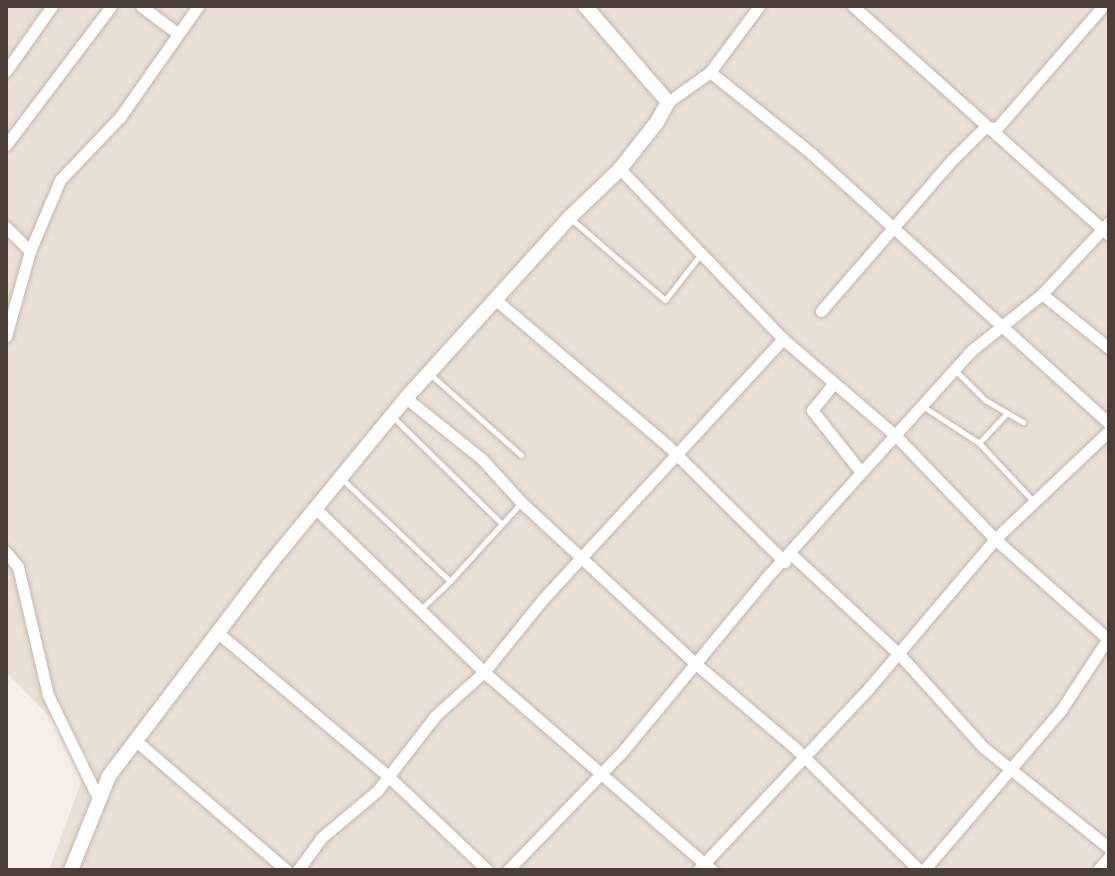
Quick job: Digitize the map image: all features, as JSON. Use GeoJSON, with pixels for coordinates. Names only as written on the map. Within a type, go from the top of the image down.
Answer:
{"type":"FeatureCollection","features":[{"type":"Feature","properties":{"kind":"street"},"geometry":{"type":"LineString","coordinates":[[6,71],[52,6]]}},
{"type":"Feature","properties":{"kind":"street"},"geometry":{"type":"LineString","coordinates":[[6,145],[111,6]]}},
{"type":"Feature","properties":{"kind":"street"},"geometry":{"type":"LineString","coordinates":[[141,6],[177,33]]}},
{"type":"Feature","properties":{"kind":"street"},"geometry":{"type":"LineString","coordinates":[[6,336],[30,251],[60,180],[120,117],[198,6]]}},
{"type":"Feature","properties":{"kind":"street"},"geometry":{"type":"LineString","coordinates":[[585,6],[668,102]]}},
{"type":"Feature","properties":{"kind":"street"},"geometry":{"type":"LineString","coordinates":[[71,870],[98,798],[135,740],[314,507],[406,398],[570,217],[620,169],[668,102],[710,72],[759,6]]}},
{"type":"Feature","properties":{"kind":"street"},"geometry":{"type":"LineString","coordinates":[[508,870],[600,773],[861,472],[955,370],[1000,323],[1042,294],[1107,229],[985,127],[853,6]]}},
{"type":"Feature","properties":{"kind":"street"},"geometry":{"type":"LineString","coordinates":[[985,127],[997,128],[1103,6]]}},
{"type":"Feature","properties":{"kind":"street"},"geometry":{"type":"LineString","coordinates":[[710,72],[891,226],[1109,423]]}},
{"type":"Feature","properties":{"kind":"street"},"geometry":{"type":"LineString","coordinates":[[821,311],[891,226],[985,127]]}},
{"type":"Feature","properties":{"kind":"street"},"geometry":{"type":"LineString","coordinates":[[406,398],[482,459],[521,502],[696,664],[804,758],[922,870],[1061,710],[1108,638],[995,539],[895,435],[783,339],[620,169]]}},
{"type":"Feature","properties":{"kind":"street"},"geometry":{"type":"LineString","coordinates":[[8,234],[30,251]]}},
{"type":"Feature","properties":{"kind":"street"},"geometry":{"type":"LineString","coordinates":[[1042,294],[1109,348]]}},
{"type":"Feature","properties":{"kind":"street"},"geometry":{"type":"LineString","coordinates":[[496,300],[677,455],[788,558],[899,654],[953,718],[1109,848]]}},
{"type":"Feature","properties":{"kind":"street"},"geometry":{"type":"LineString","coordinates":[[298,870],[321,838],[388,776],[436,715],[484,672],[783,339]]}},
{"type":"Feature","properties":{"kind":"street"},"geometry":{"type":"LineString","coordinates":[[834,383],[812,410],[861,472]]}},
{"type":"Feature","properties":{"kind":"street"},"geometry":{"type":"LineString","coordinates":[[314,507],[484,672],[705,868],[899,654],[995,539],[1036,504],[1109,431]]}},
{"type":"Feature","properties":{"kind":"street"},"geometry":{"type":"LineString","coordinates":[[6,552],[18,567],[48,695],[98,798]]}},
{"type":"Feature","properties":{"kind":"street"},"geometry":{"type":"LineString","coordinates":[[217,632],[388,776],[487,870]]}},
{"type":"Feature","properties":{"kind":"street"},"geometry":{"type":"LineString","coordinates":[[135,740],[286,870]]}},
{"type":"Feature","properties":{"kind":"street"},"geometry":{"type":"LineString","coordinates":[[1098,870],[1109,857]]}},
{"type":"Feature","properties":{"kind":"lane"},"geometry":{"type":"LineString","coordinates":[[570,217],[665,300],[701,254]]}},
{"type":"Feature","properties":{"kind":"lane"},"geometry":{"type":"LineString","coordinates":[[955,370],[1006,414],[1023,422]]}},
{"type":"Feature","properties":{"kind":"lane"},"geometry":{"type":"LineString","coordinates":[[429,373],[521,455]]}},
{"type":"Feature","properties":{"kind":"lane"},"geometry":{"type":"LineString","coordinates":[[924,407],[979,443],[1036,504]]}},
{"type":"Feature","properties":{"kind":"lane"},"geometry":{"type":"LineString","coordinates":[[979,443],[1006,414]]}},
{"type":"Feature","properties":{"kind":"lane"},"geometry":{"type":"LineString","coordinates":[[392,415],[502,524]]}},
{"type":"Feature","properties":{"kind":"lane"},"geometry":{"type":"LineString","coordinates":[[341,477],[450,581]]}},
{"type":"Feature","properties":{"kind":"lane"},"geometry":{"type":"LineString","coordinates":[[420,609],[450,581],[521,502]]}},
{"type":"Feature","properties":{"kind":"shaded area"},"geometry":{"type":"Polygon","coordinates":[[[6,6],[1109,6],[1109,870],[49,870],[90,758],[6,672],[6,6]]]}}]}
